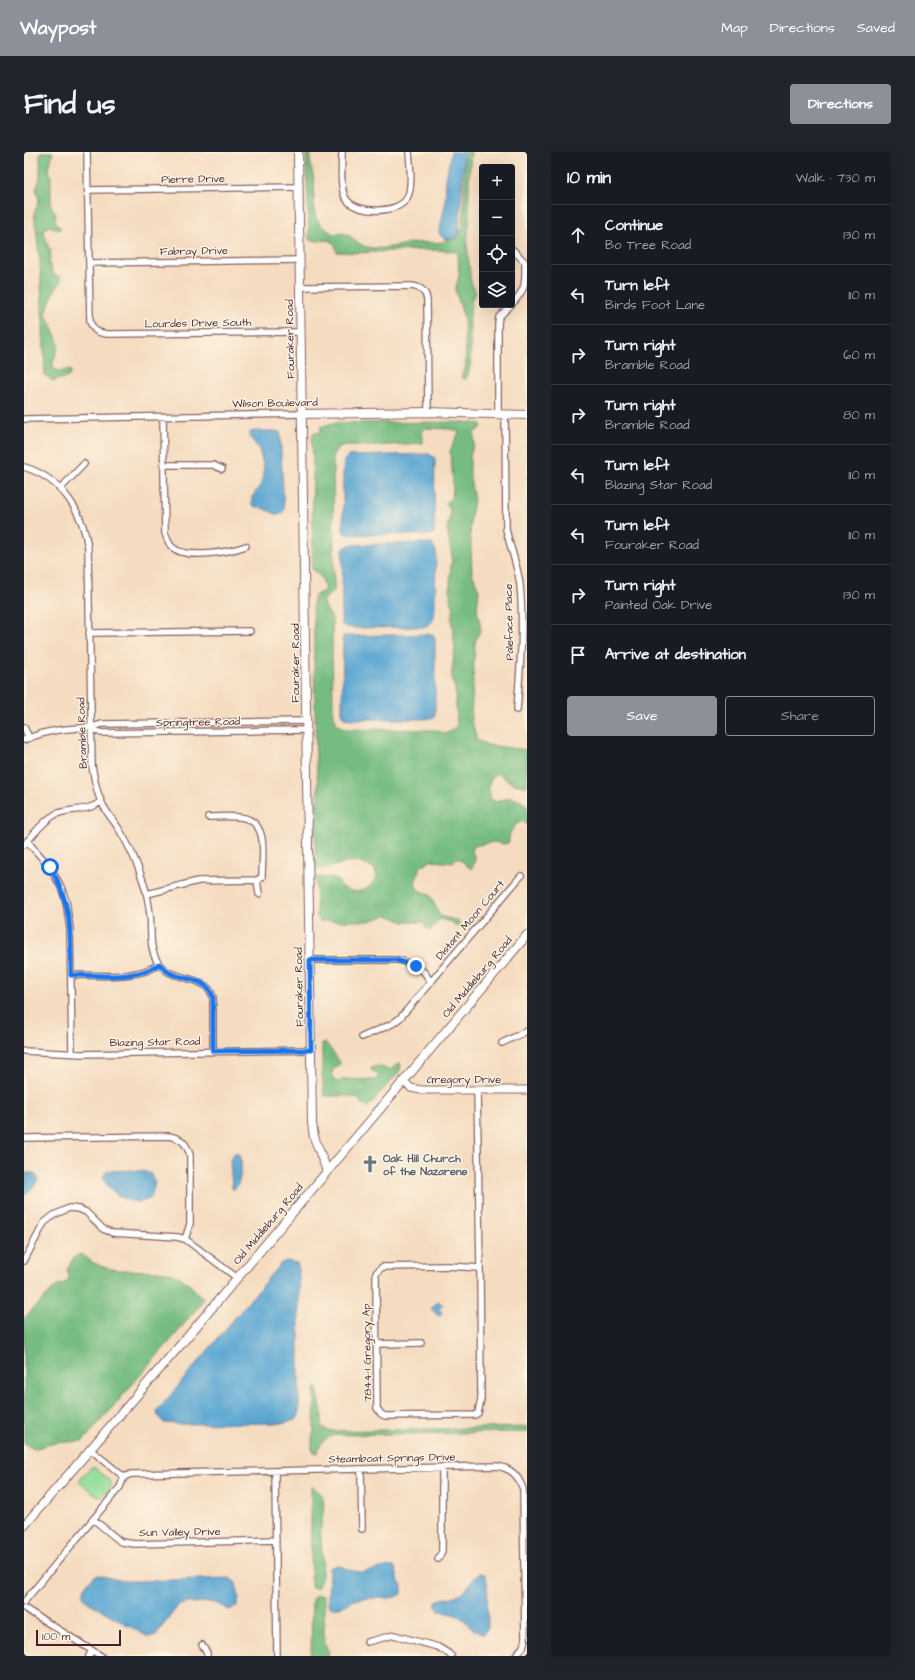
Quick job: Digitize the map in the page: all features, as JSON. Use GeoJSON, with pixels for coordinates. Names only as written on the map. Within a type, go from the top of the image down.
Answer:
{"type":"FeatureCollection","features":[{"type":"Feature","properties":{"kind":"main road","name":"Fouraker Road"},"geometry":{"type":"LineString","coordinates":[[298,152],[312,1123],[314,1137],[327,1171]]}},
{"type":"Feature","properties":{"kind":"main road","name":"Wilson Boulevard"},"geometry":{"type":"LineString","coordinates":[[302,414],[428,412],[527,415]]}},
{"type":"Feature","properties":{"kind":"main road","name":"Old Middleburg Road"},"geometry":{"type":"LineString","coordinates":[[24,1526],[189,1335],[236,1277],[404,1082],[527,935]]}},
{"type":"Feature","properties":{"kind":"street"},"geometry":{"type":"LineString","coordinates":[[87,152],[89,263]]}},
{"type":"Feature","properties":{"kind":"street"},"geometry":{"type":"LineString","coordinates":[[342,152],[343,194],[346,200],[352,205],[361,209],[392,209],[399,207],[407,199],[410,189],[410,152]]}},
{"type":"Feature","properties":{"kind":"street","name":"Pierre Drive"},"geometry":{"type":"LineString","coordinates":[[88,190],[299,187]]}},
{"type":"Feature","properties":{"kind":"street","name":"Paleface Place"},"geometry":{"type":"LineString","coordinates":[[515,252],[524,262],[525,284],[521,295],[515,300]]}},
{"type":"Feature","properties":{"kind":"street","name":"Fabray Drive"},"geometry":{"type":"LineString","coordinates":[[89,263],[300,260]]}},
{"type":"Feature","properties":{"kind":"street","name":"Lourdes Drive South"},"geometry":{"type":"LineString","coordinates":[[89,263],[90,321],[96,331],[108,334],[301,332]]}},
{"type":"Feature","properties":{"kind":"street"},"geometry":{"type":"LineString","coordinates":[[300,287],[412,286],[421,289],[427,300],[428,412]]}},
{"type":"Feature","properties":{"kind":"street","name":"Paleface Place"},"geometry":{"type":"LineString","coordinates":[[508,308],[499,318],[498,323],[506,529],[518,576],[521,598],[517,710]]}},
{"type":"Feature","properties":{"kind":"street","name":"Wilson Boulevard"},"geometry":{"type":"LineString","coordinates":[[24,419],[302,414]]}},
{"type":"Feature","properties":{"kind":"street"},"geometry":{"type":"LineString","coordinates":[[162,417],[165,533],[173,547],[182,552],[208,553],[230,551],[246,546]]}},
{"type":"Feature","properties":{"kind":"street"},"geometry":{"type":"LineString","coordinates":[[61,488],[84,464]]}},
{"type":"Feature","properties":{"kind":"street"},"geometry":{"type":"LineString","coordinates":[[163,465],[213,465],[222,469]]}},
{"type":"Feature","properties":{"kind":"street","name":"Bramble Road"},"geometry":{"type":"LineString","coordinates":[[24,467],[40,474],[61,488],[76,509],[87,538],[92,766],[101,801],[128,845],[138,865],[147,894],[150,916],[151,945],[159,964]]}},
{"type":"Feature","properties":{"kind":"street"},"geometry":{"type":"LineString","coordinates":[[90,633],[250,631]]}},
{"type":"Feature","properties":{"kind":"street","name":"Springtree Road"},"geometry":{"type":"LineString","coordinates":[[26,739],[53,730],[91,728],[102,724],[306,721]]}},
{"type":"Feature","properties":{"kind":"street"},"geometry":{"type":"LineString","coordinates":[[24,727],[26,739]]}},
{"type":"Feature","properties":{"kind":"street","name":"Springtree Road"},"geometry":{"type":"LineString","coordinates":[[91,728],[101,733],[306,730]]}},
{"type":"Feature","properties":{"kind":"street"},"geometry":{"type":"LineString","coordinates":[[72,1053],[70,929],[66,901],[61,887],[50,867],[26,843],[43,823],[56,814],[86,808],[101,801]]}},
{"type":"Feature","properties":{"kind":"street"},"geometry":{"type":"LineString","coordinates":[[147,894],[198,881],[257,880],[262,877],[262,836],[258,824],[249,819],[238,817],[208,817]]}},
{"type":"Feature","properties":{"kind":"street","name":"Distant Moon Court"},"geometry":{"type":"LineString","coordinates":[[362,1037],[397,1021],[521,876]]}},
{"type":"Feature","properties":{"kind":"street"},"geometry":{"type":"LineString","coordinates":[[257,880],[258,894]]}},
{"type":"Feature","properties":{"kind":"street"},"geometry":{"type":"LineString","coordinates":[[310,960],[400,960],[416,966],[424,972],[431,982]]}},
{"type":"Feature","properties":{"kind":"street"},"geometry":{"type":"LineString","coordinates":[[71,975],[136,974],[153,969],[159,964],[171,974],[204,984],[211,992],[213,997],[213,1051]]}},
{"type":"Feature","properties":{"kind":"street"},"geometry":{"type":"LineString","coordinates":[[502,1043],[527,1031]]}},
{"type":"Feature","properties":{"kind":"street","name":"Blazing Star Road"},"geometry":{"type":"LineString","coordinates":[[24,1051],[72,1053],[311,1050]]}},
{"type":"Feature","properties":{"kind":"street","name":"Gregory Drive"},"geometry":{"type":"LineString","coordinates":[[404,1082],[411,1088],[421,1090],[527,1090]]}},
{"type":"Feature","properties":{"kind":"street","name":"7844-1 Gregory Ap"},"geometry":{"type":"LineString","coordinates":[[478,1090],[480,1268],[481,1399],[480,1408],[478,1413],[475,1415],[385,1416],[381,1414],[377,1408],[376,1273],[379,1268],[448,1266],[480,1268]]}},
{"type":"Feature","properties":{"kind":"street"},"geometry":{"type":"LineString","coordinates":[[24,1138],[168,1136],[178,1138],[183,1141],[188,1147],[190,1155],[190,1224],[185,1239]]}},
{"type":"Feature","properties":{"kind":"street"},"geometry":{"type":"LineString","coordinates":[[24,1261],[44,1223],[54,1215],[69,1208],[74,1208],[86,1212],[103,1229],[113,1233],[177,1237],[185,1239],[236,1277]]}},
{"type":"Feature","properties":{"kind":"street"},"geometry":{"type":"LineString","coordinates":[[377,1344],[421,1343]]}},
{"type":"Feature","properties":{"kind":"street"},"geometry":{"type":"LineString","coordinates":[[24,1602],[120,1487],[124,1477],[90,1449]]}},
{"type":"Feature","properties":{"kind":"street"},"geometry":{"type":"LineString","coordinates":[[438,1559],[442,1551],[442,1467]]}},
{"type":"Feature","properties":{"kind":"street","name":"Steamboat Springs Drive"},"geometry":{"type":"LineString","coordinates":[[124,1477],[131,1474],[504,1467],[517,1476],[523,1489],[525,1640],[523,1647],[515,1656]]}},
{"type":"Feature","properties":{"kind":"street"},"geometry":{"type":"LineString","coordinates":[[360,1469],[362,1529]]}},
{"type":"Feature","properties":{"kind":"street"},"geometry":{"type":"LineString","coordinates":[[275,1471],[277,1656]]}},
{"type":"Feature","properties":{"kind":"street","name":"Sun Valley Drive"},"geometry":{"type":"LineString","coordinates":[[93,1519],[121,1542],[135,1544],[276,1540]]}},
{"type":"Feature","properties":{"kind":"street"},"geometry":{"type":"LineString","coordinates":[[24,1608],[90,1653],[101,1656]]}},
{"type":"Feature","properties":{"kind":"street"},"geometry":{"type":"LineString","coordinates":[[367,1642],[394,1635],[438,1646],[451,1656]]}},
{"type":"Feature","properties":{"kind":"street"},"geometry":{"type":"LineString","coordinates":[[202,1645],[207,1653],[207,1656]]}},
{"type":"Feature","properties":{"kind":"green space"},"geometry":{"type":"Polygon","coordinates":[[[40,152],[53,152],[48,169],[51,176],[51,206],[56,214],[55,219],[57,225],[61,228],[59,230],[50,226],[45,228],[43,233],[51,251],[49,263],[53,274],[60,277],[61,283],[53,294],[46,316],[49,319],[59,345],[53,363],[53,369],[58,371],[70,370],[71,374],[68,377],[53,381],[45,375],[40,262],[34,213],[39,200],[36,189],[40,178],[40,152]]]}},
{"type":"Feature","properties":{"kind":"green space"},"geometry":{"type":"Polygon","coordinates":[[[306,152],[310,152],[314,179],[314,206],[316,218],[320,224],[334,234],[339,233],[348,235],[367,247],[385,248],[416,243],[444,242],[446,239],[458,237],[463,225],[465,152],[471,152],[467,244],[471,282],[476,293],[471,303],[471,355],[470,366],[465,380],[461,377],[466,365],[464,318],[455,290],[459,276],[458,252],[443,250],[413,250],[352,253],[337,252],[335,245],[330,240],[309,240],[306,152]]]}},
{"type":"Feature","properties":{"kind":"green space"},"geometry":{"type":"Polygon","coordinates":[[[466,422],[481,424],[482,427],[474,433],[474,444],[470,456],[470,478],[474,500],[470,523],[472,573],[479,590],[477,610],[481,628],[475,642],[471,720],[477,740],[488,745],[527,750],[527,786],[511,782],[498,773],[492,778],[489,790],[490,797],[495,802],[511,798],[527,805],[527,825],[521,820],[511,832],[509,842],[505,844],[493,842],[474,846],[472,852],[475,857],[475,861],[471,869],[458,858],[454,862],[431,860],[420,867],[415,884],[418,890],[430,895],[440,916],[458,921],[460,926],[458,927],[448,921],[439,919],[430,931],[425,927],[424,922],[404,922],[387,915],[369,921],[320,921],[317,917],[317,877],[332,878],[339,881],[340,886],[356,892],[366,889],[377,877],[374,868],[361,863],[347,862],[329,868],[316,868],[315,831],[318,787],[316,761],[313,599],[317,594],[324,591],[324,584],[322,578],[312,569],[312,436],[314,432],[320,433],[320,427],[333,423],[466,422]],[[425,428],[421,432],[423,443],[372,446],[345,445],[337,448],[333,455],[334,591],[322,601],[332,618],[333,713],[337,724],[344,729],[436,730],[446,734],[457,726],[455,688],[451,678],[455,647],[451,618],[454,608],[450,599],[452,557],[447,528],[450,517],[450,509],[446,503],[453,492],[450,451],[459,432],[451,429],[425,428]]]}},
{"type":"Feature","properties":{"kind":"green space"},"geometry":{"type":"Polygon","coordinates":[[[322,1043],[326,1043],[340,1062],[338,1067],[333,1069],[332,1074],[335,1081],[339,1082],[344,1079],[374,1080],[379,1077],[377,1073],[372,1071],[371,1068],[378,1066],[390,1070],[399,1063],[401,1064],[400,1071],[368,1107],[363,1105],[358,1099],[347,1096],[324,1096],[322,1043]]]}},
{"type":"Feature","properties":{"kind":"green space"},"geometry":{"type":"Polygon","coordinates":[[[81,1254],[94,1263],[105,1268],[115,1270],[154,1271],[173,1274],[185,1281],[203,1298],[201,1304],[177,1333],[83,1441],[55,1443],[33,1449],[24,1443],[24,1318],[57,1286],[68,1281],[69,1276],[67,1270],[69,1265],[74,1258],[81,1254]]]}},
{"type":"Feature","properties":{"kind":"green space"},"geometry":{"type":"Polygon","coordinates":[[[317,1387],[322,1412],[322,1427],[328,1431],[527,1427],[527,1432],[338,1435],[324,1440],[320,1445],[318,1453],[315,1453],[312,1449],[312,1438],[314,1431],[315,1389],[317,1387]]]}},
{"type":"Feature","properties":{"kind":"green space"},"geometry":{"type":"Polygon","coordinates":[[[94,1467],[111,1482],[111,1487],[102,1497],[98,1497],[79,1481],[90,1468],[94,1467]]]}},
{"type":"Feature","properties":{"kind":"green space"},"geometry":{"type":"Polygon","coordinates":[[[313,1487],[322,1495],[324,1502],[321,1526],[323,1567],[320,1582],[317,1588],[311,1587],[311,1488],[313,1487]]]}},
{"type":"Feature","properties":{"kind":"green space"},"geometry":{"type":"Polygon","coordinates":[[[317,1595],[324,1596],[324,1643],[328,1650],[329,1656],[311,1656],[312,1599],[317,1595]]]}},
{"type":"Feature","properties":{"kind":"water"},"geometry":{"type":"Polygon","coordinates":[[[451,152],[463,152],[464,156],[459,234],[458,237],[445,239],[439,233],[445,205],[446,179],[451,152]]]}},
{"type":"Feature","properties":{"kind":"water"},"geometry":{"type":"Polygon","coordinates":[[[250,432],[280,432],[284,509],[282,513],[278,515],[262,508],[252,506],[252,497],[261,484],[264,469],[259,449],[249,436],[250,432]]]}},
{"type":"Feature","properties":{"kind":"water"},"geometry":{"type":"Polygon","coordinates":[[[429,454],[435,458],[434,533],[430,535],[346,534],[343,531],[343,468],[344,460],[348,456],[429,454]]]}},
{"type":"Feature","properties":{"kind":"water"},"geometry":{"type":"Polygon","coordinates":[[[432,544],[436,551],[435,609],[432,622],[425,627],[357,628],[347,627],[341,624],[343,549],[349,545],[432,544]]]}},
{"type":"Feature","properties":{"kind":"water"},"geometry":{"type":"Polygon","coordinates":[[[433,634],[435,639],[434,717],[427,719],[344,718],[342,712],[343,636],[433,634]]]}},
{"type":"Feature","properties":{"kind":"water"},"geometry":{"type":"Polygon","coordinates":[[[235,1153],[240,1157],[241,1172],[237,1186],[235,1189],[232,1189],[230,1160],[232,1155],[235,1153]]]}},
{"type":"Feature","properties":{"kind":"water"},"geometry":{"type":"Polygon","coordinates":[[[137,1170],[151,1174],[155,1183],[151,1198],[137,1202],[123,1198],[106,1184],[103,1178],[106,1172],[137,1170]]]}},
{"type":"Feature","properties":{"kind":"water"},"geometry":{"type":"Polygon","coordinates":[[[24,1173],[33,1173],[38,1177],[38,1180],[35,1185],[24,1195],[24,1173]]]}},
{"type":"Feature","properties":{"kind":"water"},"geometry":{"type":"Polygon","coordinates":[[[286,1261],[297,1263],[299,1269],[299,1415],[296,1420],[282,1423],[164,1423],[158,1416],[157,1411],[280,1264],[286,1261]]]}},
{"type":"Feature","properties":{"kind":"water"},"geometry":{"type":"Polygon","coordinates":[[[438,1301],[443,1305],[439,1309],[442,1312],[441,1315],[438,1316],[431,1309],[438,1301]]]}},
{"type":"Feature","properties":{"kind":"water"},"geometry":{"type":"Polygon","coordinates":[[[337,1565],[360,1572],[395,1567],[399,1582],[402,1586],[402,1594],[392,1598],[364,1598],[355,1600],[340,1607],[329,1607],[329,1568],[337,1565]]]}},
{"type":"Feature","properties":{"kind":"water"},"geometry":{"type":"Polygon","coordinates":[[[480,1573],[485,1574],[487,1580],[488,1628],[483,1634],[474,1630],[460,1617],[439,1610],[435,1605],[438,1600],[455,1596],[463,1592],[480,1573]]]}},
{"type":"Feature","properties":{"kind":"water"},"geometry":{"type":"Polygon","coordinates":[[[96,1575],[123,1581],[230,1578],[236,1583],[239,1598],[237,1606],[230,1610],[213,1602],[188,1603],[180,1605],[156,1635],[148,1637],[86,1601],[83,1594],[85,1586],[96,1575]]]}},
{"type":"Feature","properties":{"kind":"place","name":"Oak Hill Church of the Nazarene"},"geometry":{"type":"Point","coordinates":[370,1164]}},
{"type":"Feature","properties":{"kind":"route"},"geometry":{"type":"LineString","coordinates":[[50,867],[61,887],[66,901],[70,921],[71,975],[142,974],[153,969],[159,964],[171,974],[201,982],[208,987],[213,997],[213,1051],[311,1050],[310,960],[400,960],[416,966]]}}]}
